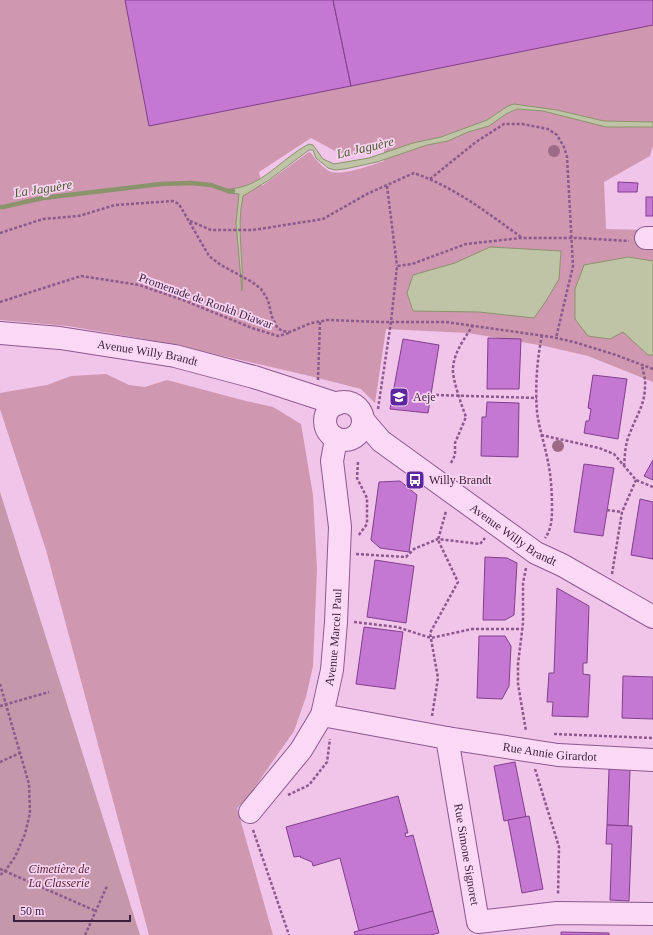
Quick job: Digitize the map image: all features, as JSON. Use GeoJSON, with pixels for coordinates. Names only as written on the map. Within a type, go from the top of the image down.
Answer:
{"type":"FeatureCollection","features":[{"type":"Feature","properties":{"kind":"street","name":"Avenue Willy Brandt"},"geometry":{"type":"LineString","coordinates":[[0,333],[60,338],[175,356],[254,377],[292,389],[331,412],[326,428],[330,434],[358,427],[380,441],[536,553],[562,565],[653,617]]}},
{"type":"Feature","properties":{"kind":"street"},"geometry":{"type":"LineString","coordinates":[[331,412],[344,402],[350,403],[357,407],[361,413],[358,427]]}},
{"type":"Feature","properties":{"kind":"street","name":"Avenue Marcel Paul"},"geometry":{"type":"LineString","coordinates":[[250,812],[301,750],[322,715],[332,670],[336,622],[340,527],[332,461],[358,427]]}},
{"type":"Feature","properties":{"kind":"street"},"geometry":{"type":"LineString","coordinates":[[322,715],[447,738]]}},
{"type":"Feature","properties":{"kind":"street","name":"Rue Annie Girardot"},"geometry":{"type":"LineString","coordinates":[[447,738],[558,755],[653,760]]}},
{"type":"Feature","properties":{"kind":"street","name":"Rue Simone Signoret"},"geometry":{"type":"LineString","coordinates":[[447,738],[478,922],[557,913],[653,914]]}},
{"type":"Feature","properties":{"kind":"path"},"geometry":{"type":"LineString","coordinates":[[430,179],[476,142],[504,124],[522,124],[548,129],[557,135],[564,147],[567,157],[573,266],[556,338]]}},
{"type":"Feature","properties":{"kind":"path"},"geometry":{"type":"LineString","coordinates":[[189,221],[211,230],[253,230],[323,219],[367,194],[414,173],[430,179],[468,198],[521,238]]}},
{"type":"Feature","properties":{"kind":"path"},"geometry":{"type":"LineString","coordinates":[[358,427],[378,408],[391,322],[397,266],[387,186]]}},
{"type":"Feature","properties":{"kind":"path","name":"Promenade de Ronkh Diawar"},"geometry":{"type":"LineString","coordinates":[[0,233],[43,219],[79,216],[115,205],[173,201],[179,204],[184,211],[209,256],[261,289],[268,300],[272,318],[277,327],[282,331],[290,332]]}},
{"type":"Feature","properties":{"kind":"path"},"geometry":{"type":"LineString","coordinates":[[397,266],[412,264],[466,244],[521,238],[572,238],[641,242],[649,238]]}},
{"type":"Feature","properties":{"kind":"path","name":"Promenade de Ronkh Diawar"},"geometry":{"type":"LineString","coordinates":[[0,302],[81,276],[139,285],[183,300],[252,328],[278,336],[311,323],[328,320],[446,322],[542,335],[574,342],[616,355],[653,369]]}},
{"type":"Feature","properties":{"kind":"path"},"geometry":{"type":"LineString","coordinates":[[318,383],[320,322]]}},
{"type":"Feature","properties":{"kind":"path"},"geometry":{"type":"LineString","coordinates":[[451,463],[455,455],[455,443],[466,417],[458,396],[453,369],[456,353],[473,325]]}},
{"type":"Feature","properties":{"kind":"path"},"geometry":{"type":"LineString","coordinates":[[536,553],[549,532],[552,516],[550,475],[537,412],[538,352],[542,335]]}},
{"type":"Feature","properties":{"kind":"path"},"geometry":{"type":"LineString","coordinates":[[624,467],[626,445],[642,408],[644,397],[646,385],[642,365]]}},
{"type":"Feature","properties":{"kind":"path"},"geometry":{"type":"LineString","coordinates":[[436,395],[537,398]]}},
{"type":"Feature","properties":{"kind":"path"},"geometry":{"type":"LineString","coordinates":[[542,435],[614,454],[636,480],[653,487]]}},
{"type":"Feature","properties":{"kind":"path"},"geometry":{"type":"LineString","coordinates":[[610,593],[622,512],[636,480]]}},
{"type":"Feature","properties":{"kind":"path"},"geometry":{"type":"LineString","coordinates":[[607,510],[622,512]]}},
{"type":"Feature","properties":{"kind":"path"},"geometry":{"type":"LineString","coordinates":[[354,554],[406,557],[414,549],[438,539],[480,544],[487,536]]}},
{"type":"Feature","properties":{"kind":"path"},"geometry":{"type":"LineString","coordinates":[[353,622],[397,627],[431,638],[472,629],[523,629]]}},
{"type":"Feature","properties":{"kind":"path"},"geometry":{"type":"LineString","coordinates":[[0,684],[29,784],[30,813],[25,834],[15,857],[5,871],[0,875]]}},
{"type":"Feature","properties":{"kind":"path"},"geometry":{"type":"LineString","coordinates":[[0,706],[49,692]]}},
{"type":"Feature","properties":{"kind":"path"},"geometry":{"type":"LineString","coordinates":[[0,762],[20,754]]}},
{"type":"Feature","properties":{"kind":"path"},"geometry":{"type":"LineString","coordinates":[[250,812],[251,824],[289,935]]}},
{"type":"Feature","properties":{"kind":"path"},"geometry":{"type":"LineString","coordinates":[[0,869],[96,911]]}},
{"type":"Feature","properties":{"kind":"path"},"geometry":{"type":"LineString","coordinates":[[85,935],[107,886]]}},
{"type":"Feature","properties":{"kind":"shaded area"},"geometry":{"type":"Polygon","coordinates":[[[0,0],[653,0],[653,146],[650,156],[604,182],[606,229],[646,230],[653,246],[653,382],[588,356],[545,346],[468,333],[386,329],[375,403],[361,389],[167,343],[68,326],[0,320],[0,0]],[[311,138],[259,172],[262,186],[309,152],[329,171],[341,173],[384,161],[384,144],[346,157],[311,138]]]}},
{"type":"Feature","properties":{"kind":"shaded area"},"geometry":{"type":"Polygon","coordinates":[[[514,104],[557,110],[604,121],[653,122],[653,127],[606,127],[543,111],[517,109],[506,114],[489,126],[468,132],[448,141],[427,145],[377,162],[345,169],[335,170],[328,168],[316,158],[313,150],[309,150],[269,180],[243,196],[240,220],[242,291],[236,223],[239,194],[228,193],[229,189],[241,187],[262,178],[309,144],[313,145],[323,159],[334,164],[369,158],[413,143],[441,137],[487,120],[508,106],[514,104]]]}},
{"type":"Feature","properties":{"kind":"shaded area"},"geometry":{"type":"Polygon","coordinates":[[[490,247],[561,251],[559,279],[534,318],[479,312],[413,311],[407,293],[413,275],[455,263],[490,247]]]}},
{"type":"Feature","properties":{"kind":"shaded area"},"geometry":{"type":"Polygon","coordinates":[[[628,257],[653,261],[653,355],[648,355],[623,332],[610,339],[588,336],[575,319],[575,289],[584,265],[628,257]]]}},
{"type":"Feature","properties":{"kind":"shaded area"},"geometry":{"type":"Polygon","coordinates":[[[106,374],[129,385],[145,387],[167,380],[273,407],[301,424],[313,495],[317,569],[313,666],[306,697],[294,731],[245,801],[237,808],[273,935],[149,935],[46,550],[0,409],[0,393],[47,385],[71,376],[106,374]]]}},
{"type":"Feature","properties":{"kind":"green space","name":"Cimetière de La Classerie"},"geometry":{"type":"Polygon","coordinates":[[[0,492],[140,935],[0,935],[0,492]]]}},
{"type":"Feature","properties":{"kind":"building"},"geometry":{"type":"Polygon","coordinates":[[[125,0],[333,0],[351,86],[149,126],[125,0]]]}},
{"type":"Feature","properties":{"kind":"building"},"geometry":{"type":"Polygon","coordinates":[[[333,0],[653,0],[653,25],[351,86],[333,0]]]}},
{"type":"Feature","properties":{"kind":"building"},"geometry":{"type":"Polygon","coordinates":[[[618,182],[638,183],[637,192],[618,192],[618,182]]]}},
{"type":"Feature","properties":{"kind":"building"},"geometry":{"type":"Polygon","coordinates":[[[646,197],[653,197],[653,216],[646,216],[646,197]]]}},
{"type":"Feature","properties":{"kind":"building"},"geometry":{"type":"Polygon","coordinates":[[[488,338],[521,339],[519,389],[487,389],[488,338]]]}},
{"type":"Feature","properties":{"kind":"building"},"geometry":{"type":"Polygon","coordinates":[[[403,339],[439,345],[428,413],[390,409],[403,339]]]}},
{"type":"Feature","properties":{"kind":"building"},"geometry":{"type":"Polygon","coordinates":[[[593,375],[627,379],[618,439],[584,433],[586,421],[589,421],[591,409],[588,408],[593,375]]]}},
{"type":"Feature","properties":{"kind":"building"},"geometry":{"type":"Polygon","coordinates":[[[487,402],[519,403],[518,457],[481,456],[482,417],[486,417],[487,402]]]}},
{"type":"Feature","properties":{"kind":"building"},"geometry":{"type":"Polygon","coordinates":[[[653,460],[653,480],[644,476],[653,460]]]}},
{"type":"Feature","properties":{"kind":"building"},"geometry":{"type":"Polygon","coordinates":[[[584,464],[614,468],[603,536],[574,532],[584,464]]]}},
{"type":"Feature","properties":{"kind":"building"},"geometry":{"type":"Polygon","coordinates":[[[400,481],[417,495],[409,552],[380,548],[371,540],[379,482],[400,481]]]}},
{"type":"Feature","properties":{"kind":"building"},"geometry":{"type":"Polygon","coordinates":[[[640,499],[653,502],[653,559],[631,555],[640,499]]]}},
{"type":"Feature","properties":{"kind":"building"},"geometry":{"type":"Polygon","coordinates":[[[485,557],[507,558],[517,563],[514,615],[505,620],[483,620],[485,557]]]}},
{"type":"Feature","properties":{"kind":"building"},"geometry":{"type":"Polygon","coordinates":[[[375,560],[414,566],[406,623],[367,617],[375,560]]]}},
{"type":"Feature","properties":{"kind":"building"},"geometry":{"type":"Polygon","coordinates":[[[557,588],[589,606],[587,663],[583,663],[583,674],[590,675],[588,717],[552,716],[553,702],[547,702],[549,673],[554,673],[557,588]]]}},
{"type":"Feature","properties":{"kind":"building"},"geometry":{"type":"Polygon","coordinates":[[[364,627],[403,632],[395,689],[356,684],[364,627]]]}},
{"type":"Feature","properties":{"kind":"building"},"geometry":{"type":"Polygon","coordinates":[[[479,636],[505,636],[511,646],[509,686],[502,699],[477,698],[479,636]]]}},
{"type":"Feature","properties":{"kind":"building"},"geometry":{"type":"Polygon","coordinates":[[[623,676],[653,677],[653,719],[622,718],[623,676]]]}},
{"type":"Feature","properties":{"kind":"building"},"geometry":{"type":"Polygon","coordinates":[[[515,762],[526,817],[504,821],[494,766],[515,762]]]}},
{"type":"Feature","properties":{"kind":"building"},"geometry":{"type":"Polygon","coordinates":[[[609,769],[630,770],[628,826],[607,825],[609,769]]]}},
{"type":"Feature","properties":{"kind":"building"},"geometry":{"type":"Polygon","coordinates":[[[398,796],[408,833],[405,833],[406,837],[413,835],[433,911],[359,931],[340,858],[313,866],[312,862],[300,857],[301,856],[294,857],[286,827],[398,796]]]}},
{"type":"Feature","properties":{"kind":"building"},"geometry":{"type":"Polygon","coordinates":[[[529,816],[543,889],[522,893],[508,820],[529,816]]]}},
{"type":"Feature","properties":{"kind":"building"},"geometry":{"type":"Polygon","coordinates":[[[607,825],[632,826],[629,901],[610,900],[612,844],[606,844],[607,825]]]}},
{"type":"Feature","properties":{"kind":"building"},"geometry":{"type":"Polygon","coordinates":[[[433,911],[439,933],[430,935],[355,935],[354,932],[433,911]]]}},
{"type":"Feature","properties":{"kind":"building"},"geometry":{"type":"Polygon","coordinates":[[[561,932],[609,933],[609,935],[561,935],[561,932]]]}},
{"type":"Feature","properties":{"kind":"waterway","name":"La Jaguère"},"geometry":{"type":"LineString","coordinates":[[0,207],[43,198],[161,184],[191,183],[211,185],[228,191],[233,191]]}},
{"type":"Feature","properties":{"kind":"place","name":"Aeje"},"geometry":{"type":"Point","coordinates":[399,397]}},
{"type":"Feature","properties":{"kind":"place","name":"Willy Brandt"},"geometry":{"type":"Point","coordinates":[415,480]}}]}
